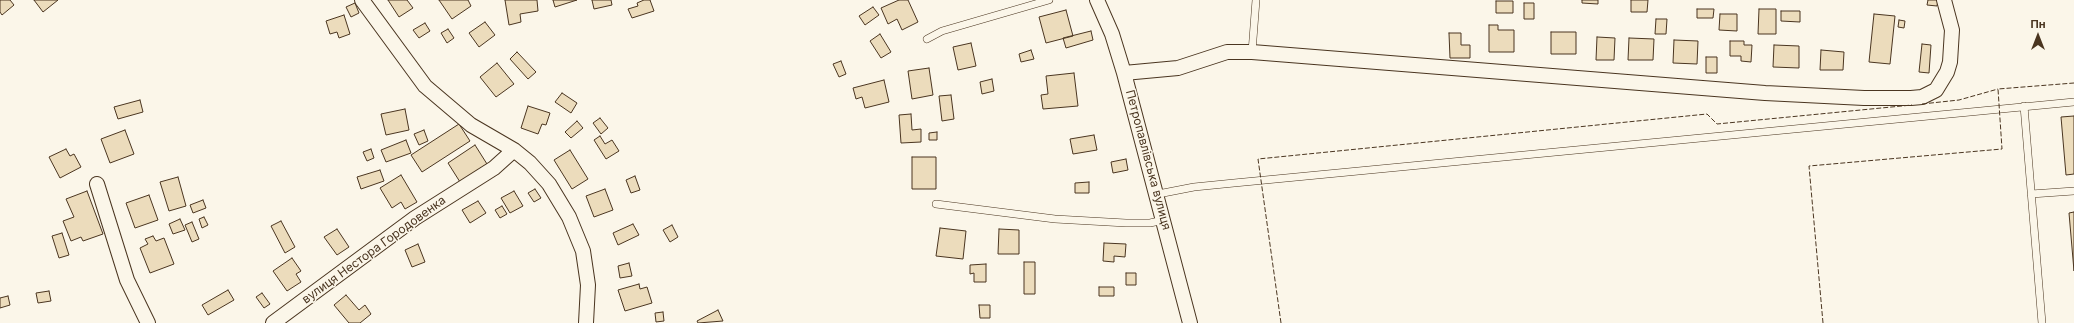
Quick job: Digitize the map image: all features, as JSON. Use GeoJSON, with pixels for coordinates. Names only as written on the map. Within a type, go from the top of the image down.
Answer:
{"type":"FeatureCollection","features":[{"type":"Feature","properties":{"kind":"street"},"geometry":{"type":"LineString","coordinates":[[362,0],[425,86],[471,125],[514,150],[530,163],[549,184],[565,211],[586,265],[588,285],[586,323]]}},
{"type":"Feature","properties":{"kind":"street","name":"Петропавлівська вулиця"},"geometry":{"type":"LineString","coordinates":[[1097,0],[1112,34],[1124,73],[1158,194],[1190,323]]}},
{"type":"Feature","properties":{"kind":"street"},"geometry":{"type":"LineString","coordinates":[[1124,73],[1178,68],[1227,52],[1252,52],[1764,93],[1864,98],[1911,98],[1922,97],[1936,90],[1947,72],[1950,62],[1952,30],[1944,0]]}},
{"type":"Feature","properties":{"kind":"street","name":"вулиця Нестора Городовенка"},"geometry":{"type":"LineString","coordinates":[[273,323],[415,218],[494,168],[514,150]]}},
{"type":"Feature","properties":{"kind":"street"},"geometry":{"type":"LineString","coordinates":[[97,184],[127,280],[148,323]]}},
{"type":"Feature","properties":{"kind":"lane"},"geometry":{"type":"LineString","coordinates":[[927,39],[942,31],[1049,0]]}},
{"type":"Feature","properties":{"kind":"lane"},"geometry":{"type":"LineString","coordinates":[[1252,52],[1256,0]]}},
{"type":"Feature","properties":{"kind":"lane"},"geometry":{"type":"LineString","coordinates":[[1158,194],[1200,187],[2074,102]]}},
{"type":"Feature","properties":{"kind":"lane"},"geometry":{"type":"LineString","coordinates":[[2024,106],[2042,323]]}},
{"type":"Feature","properties":{"kind":"lane"},"geometry":{"type":"LineString","coordinates":[[2031,194],[2074,191]]}},
{"type":"Feature","properties":{"kind":"lane"},"geometry":{"type":"LineString","coordinates":[[936,204],[1056,219],[1126,223],[1150,223],[1164,220]]}},
{"type":"Feature","properties":{"kind":"building"},"geometry":{"type":"Polygon","coordinates":[[[0,0],[10,0],[14,5],[2,15],[0,12],[0,0]]]}},
{"type":"Feature","properties":{"kind":"building"},"geometry":{"type":"Polygon","coordinates":[[[34,0],[58,0],[43,12],[34,0]]]}},
{"type":"Feature","properties":{"kind":"building"},"geometry":{"type":"Polygon","coordinates":[[[388,0],[407,0],[413,8],[399,17],[388,0]]]}},
{"type":"Feature","properties":{"kind":"building"},"geometry":{"type":"Polygon","coordinates":[[[439,0],[468,0],[471,6],[452,19],[439,0]]]}},
{"type":"Feature","properties":{"kind":"building"},"geometry":{"type":"Polygon","coordinates":[[[505,0],[537,0],[538,11],[520,14],[521,22],[509,25],[505,0]]]}},
{"type":"Feature","properties":{"kind":"building"},"geometry":{"type":"Polygon","coordinates":[[[553,0],[577,0],[555,7],[553,0]]]}},
{"type":"Feature","properties":{"kind":"building"},"geometry":{"type":"Polygon","coordinates":[[[592,0],[611,0],[612,5],[594,9],[592,0]]]}},
{"type":"Feature","properties":{"kind":"building"},"geometry":{"type":"Polygon","coordinates":[[[644,0],[650,0],[654,11],[632,18],[628,9],[638,6],[637,3],[644,0]]]}},
{"type":"Feature","properties":{"kind":"building"},"geometry":{"type":"Polygon","coordinates":[[[899,0],[908,0],[918,22],[902,30],[897,19],[888,24],[881,8],[899,0]]]}},
{"type":"Feature","properties":{"kind":"building"},"geometry":{"type":"Polygon","coordinates":[[[1582,0],[1598,0],[1598,4],[1582,3],[1582,0]]]}},
{"type":"Feature","properties":{"kind":"building"},"geometry":{"type":"Polygon","coordinates":[[[1631,0],[1648,0],[1647,12],[1631,12],[1631,0]]]}},
{"type":"Feature","properties":{"kind":"building"},"geometry":{"type":"Polygon","coordinates":[[[1928,0],[1938,0],[1937,6],[1927,5],[1928,0]]]}},
{"type":"Feature","properties":{"kind":"building"},"geometry":{"type":"Polygon","coordinates":[[[1496,1],[1513,1],[1513,13],[1496,13],[1496,1]]]}},
{"type":"Feature","properties":{"kind":"building"},"geometry":{"type":"Polygon","coordinates":[[[355,3],[359,13],[351,17],[346,7],[355,3]]]}},
{"type":"Feature","properties":{"kind":"building"},"geometry":{"type":"Polygon","coordinates":[[[1524,3],[1534,3],[1534,19],[1524,19],[1524,3]]]}},
{"type":"Feature","properties":{"kind":"building"},"geometry":{"type":"Polygon","coordinates":[[[873,7],[879,15],[865,25],[859,16],[873,7]]]}},
{"type":"Feature","properties":{"kind":"building"},"geometry":{"type":"Polygon","coordinates":[[[1697,9],[1714,9],[1713,18],[1697,18],[1697,9]]]}},
{"type":"Feature","properties":{"kind":"building"},"geometry":{"type":"Polygon","coordinates":[[[1759,9],[1776,9],[1776,34],[1758,34],[1759,9]]]}},
{"type":"Feature","properties":{"kind":"building"},"geometry":{"type":"Polygon","coordinates":[[[1066,10],[1073,36],[1046,43],[1039,17],[1066,10]]]}},
{"type":"Feature","properties":{"kind":"building"},"geometry":{"type":"Polygon","coordinates":[[[1781,11],[1800,11],[1800,22],[1781,21],[1781,11]]]}},
{"type":"Feature","properties":{"kind":"building"},"geometry":{"type":"Polygon","coordinates":[[[1720,14],[1737,14],[1737,31],[1719,30],[1720,14]]]}},
{"type":"Feature","properties":{"kind":"building"},"geometry":{"type":"Polygon","coordinates":[[[1874,14],[1895,16],[1890,64],[1869,62],[1874,14]]]}},
{"type":"Feature","properties":{"kind":"building"},"geometry":{"type":"Polygon","coordinates":[[[344,15],[350,34],[339,38],[337,32],[330,34],[326,21],[344,15]]]}},
{"type":"Feature","properties":{"kind":"building"},"geometry":{"type":"Polygon","coordinates":[[[1656,19],[1667,19],[1666,34],[1655,34],[1656,19]]]}},
{"type":"Feature","properties":{"kind":"building"},"geometry":{"type":"Polygon","coordinates":[[[1899,20],[1905,21],[1904,28],[1898,27],[1899,20]]]}},
{"type":"Feature","properties":{"kind":"building"},"geometry":{"type":"Polygon","coordinates":[[[485,22],[495,35],[479,47],[469,33],[485,22]]]}},
{"type":"Feature","properties":{"kind":"building"},"geometry":{"type":"Polygon","coordinates":[[[425,23],[430,31],[419,38],[413,30],[425,23]]]}},
{"type":"Feature","properties":{"kind":"building"},"geometry":{"type":"Polygon","coordinates":[[[1489,25],[1498,25],[1498,30],[1514,30],[1514,52],[1489,52],[1489,25]]]}},
{"type":"Feature","properties":{"kind":"building"},"geometry":{"type":"Polygon","coordinates":[[[448,29],[454,38],[447,43],[441,33],[448,29]]]}},
{"type":"Feature","properties":{"kind":"building"},"geometry":{"type":"Polygon","coordinates":[[[1091,31],[1093,40],[1066,48],[1063,38],[1091,31]]]}},
{"type":"Feature","properties":{"kind":"building"},"geometry":{"type":"Polygon","coordinates":[[[1551,32],[1576,32],[1576,54],[1551,54],[1551,32]]]}},
{"type":"Feature","properties":{"kind":"building"},"geometry":{"type":"Polygon","coordinates":[[[1449,33],[1461,33],[1461,45],[1470,45],[1470,58],[1450,58],[1449,33]]]}},
{"type":"Feature","properties":{"kind":"building"},"geometry":{"type":"Polygon","coordinates":[[[880,34],[891,52],[881,58],[870,41],[880,34]]]}},
{"type":"Feature","properties":{"kind":"building"},"geometry":{"type":"Polygon","coordinates":[[[1597,37],[1615,38],[1614,60],[1596,60],[1597,37]]]}},
{"type":"Feature","properties":{"kind":"building"},"geometry":{"type":"Polygon","coordinates":[[[1629,38],[1654,39],[1653,60],[1628,60],[1629,38]]]}},
{"type":"Feature","properties":{"kind":"building"},"geometry":{"type":"Polygon","coordinates":[[[1674,40],[1698,41],[1697,64],[1673,63],[1674,40]]]}},
{"type":"Feature","properties":{"kind":"building"},"geometry":{"type":"Polygon","coordinates":[[[1730,41],[1744,41],[1744,45],[1752,45],[1751,62],[1741,61],[1741,56],[1730,56],[1730,41]]]}},
{"type":"Feature","properties":{"kind":"building"},"geometry":{"type":"Polygon","coordinates":[[[971,43],[976,66],[958,70],[953,47],[971,43]]]}},
{"type":"Feature","properties":{"kind":"building"},"geometry":{"type":"Polygon","coordinates":[[[1922,44],[1931,45],[1929,73],[1919,72],[1922,44]]]}},
{"type":"Feature","properties":{"kind":"building"},"geometry":{"type":"Polygon","coordinates":[[[1774,45],[1799,46],[1799,68],[1773,67],[1774,45]]]}},
{"type":"Feature","properties":{"kind":"building"},"geometry":{"type":"Polygon","coordinates":[[[1031,50],[1034,59],[1021,62],[1019,54],[1031,50]]]}},
{"type":"Feature","properties":{"kind":"building"},"geometry":{"type":"Polygon","coordinates":[[[1821,50],[1844,52],[1843,70],[1820,70],[1821,50]]]}},
{"type":"Feature","properties":{"kind":"building"},"geometry":{"type":"Polygon","coordinates":[[[517,52],[536,72],[528,79],[510,59],[517,52]]]}},
{"type":"Feature","properties":{"kind":"building"},"geometry":{"type":"Polygon","coordinates":[[[1706,57],[1717,57],[1717,73],[1706,73],[1706,57]]]}},
{"type":"Feature","properties":{"kind":"building"},"geometry":{"type":"Polygon","coordinates":[[[841,61],[846,74],[839,77],[833,64],[841,61]]]}},
{"type":"Feature","properties":{"kind":"building"},"geometry":{"type":"Polygon","coordinates":[[[497,63],[514,84],[496,97],[480,77],[497,63]]]}},
{"type":"Feature","properties":{"kind":"building"},"geometry":{"type":"Polygon","coordinates":[[[929,68],[933,95],[912,99],[908,71],[929,68]]]}},
{"type":"Feature","properties":{"kind":"building"},"geometry":{"type":"Polygon","coordinates":[[[1074,73],[1078,106],[1043,109],[1041,95],[1048,94],[1046,76],[1074,73]]]}},
{"type":"Feature","properties":{"kind":"building"},"geometry":{"type":"Polygon","coordinates":[[[992,79],[994,91],[982,94],[980,82],[992,79]]]}},
{"type":"Feature","properties":{"kind":"building"},"geometry":{"type":"Polygon","coordinates":[[[884,80],[889,102],[865,108],[862,97],[856,99],[853,88],[884,80]]]}},
{"type":"Feature","properties":{"kind":"building"},"geometry":{"type":"Polygon","coordinates":[[[562,93],[577,103],[571,113],[555,102],[562,93]]]}},
{"type":"Feature","properties":{"kind":"building"},"geometry":{"type":"Polygon","coordinates":[[[951,95],[954,119],[942,121],[939,96],[951,95]]]}},
{"type":"Feature","properties":{"kind":"building"},"geometry":{"type":"Polygon","coordinates":[[[140,100],[143,112],[118,119],[114,107],[140,100]]]}},
{"type":"Feature","properties":{"kind":"building"},"geometry":{"type":"Polygon","coordinates":[[[528,106],[550,113],[546,125],[542,124],[538,134],[521,128],[528,106]]]}},
{"type":"Feature","properties":{"kind":"building"},"geometry":{"type":"Polygon","coordinates":[[[405,109],[409,130],[386,135],[381,114],[405,109]]]}},
{"type":"Feature","properties":{"kind":"building"},"geometry":{"type":"Polygon","coordinates":[[[911,114],[912,130],[921,129],[921,142],[901,143],[899,115],[911,114]]]}},
{"type":"Feature","properties":{"kind":"building"},"geometry":{"type":"Polygon","coordinates":[[[2074,116],[2074,174],[2066,175],[2061,117],[2074,116]]]}},
{"type":"Feature","properties":{"kind":"building"},"geometry":{"type":"Polygon","coordinates":[[[600,118],[608,128],[601,134],[593,123],[600,118]]]}},
{"type":"Feature","properties":{"kind":"building"},"geometry":{"type":"Polygon","coordinates":[[[577,121],[583,128],[571,138],[565,132],[577,121]]]}},
{"type":"Feature","properties":{"kind":"building"},"geometry":{"type":"Polygon","coordinates":[[[459,124],[470,141],[422,172],[411,155],[459,124]]]}},
{"type":"Feature","properties":{"kind":"building"},"geometry":{"type":"Polygon","coordinates":[[[125,130],[134,154],[110,163],[101,139],[125,130]]]}},
{"type":"Feature","properties":{"kind":"building"},"geometry":{"type":"Polygon","coordinates":[[[424,130],[428,141],[419,145],[414,134],[424,130]]]}},
{"type":"Feature","properties":{"kind":"building"},"geometry":{"type":"Polygon","coordinates":[[[937,132],[937,140],[929,140],[929,133],[937,132]]]}},
{"type":"Feature","properties":{"kind":"building"},"geometry":{"type":"Polygon","coordinates":[[[1094,135],[1097,150],[1073,154],[1070,139],[1094,135]]]}},
{"type":"Feature","properties":{"kind":"building"},"geometry":{"type":"Polygon","coordinates":[[[600,136],[605,144],[612,140],[619,151],[606,159],[594,140],[600,136]]]}},
{"type":"Feature","properties":{"kind":"building"},"geometry":{"type":"Polygon","coordinates":[[[406,140],[411,153],[386,162],[381,150],[406,140]]]}},
{"type":"Feature","properties":{"kind":"building"},"geometry":{"type":"Polygon","coordinates":[[[475,145],[487,164],[460,182],[448,163],[475,145]]]}},
{"type":"Feature","properties":{"kind":"building"},"geometry":{"type":"Polygon","coordinates":[[[66,149],[70,156],[74,154],[81,167],[60,178],[49,157],[66,149]]]}},
{"type":"Feature","properties":{"kind":"building"},"geometry":{"type":"Polygon","coordinates":[[[371,149],[374,158],[367,161],[363,152],[371,149]]]}},
{"type":"Feature","properties":{"kind":"building"},"geometry":{"type":"Polygon","coordinates":[[[570,150],[588,179],[572,189],[554,160],[570,150]]]}},
{"type":"Feature","properties":{"kind":"building"},"geometry":{"type":"Polygon","coordinates":[[[912,157],[936,157],[936,189],[912,189],[912,157]]]}},
{"type":"Feature","properties":{"kind":"building"},"geometry":{"type":"Polygon","coordinates":[[[1126,159],[1128,170],[1113,173],[1111,162],[1126,159]]]}},
{"type":"Feature","properties":{"kind":"building"},"geometry":{"type":"Polygon","coordinates":[[[380,170],[384,181],[361,189],[357,177],[380,170]]]}},
{"type":"Feature","properties":{"kind":"building"},"geometry":{"type":"Polygon","coordinates":[[[401,175],[417,202],[405,209],[401,202],[392,208],[380,188],[401,175]]]}},
{"type":"Feature","properties":{"kind":"building"},"geometry":{"type":"Polygon","coordinates":[[[635,176],[640,190],[631,193],[626,180],[635,176]]]}},
{"type":"Feature","properties":{"kind":"building"},"geometry":{"type":"Polygon","coordinates":[[[178,177],[186,206],[169,211],[160,182],[178,177]]]}},
{"type":"Feature","properties":{"kind":"building"},"geometry":{"type":"Polygon","coordinates":[[[1089,182],[1089,193],[1075,193],[1075,183],[1089,182]]]}},
{"type":"Feature","properties":{"kind":"building"},"geometry":{"type":"Polygon","coordinates":[[[535,189],[541,198],[534,202],[528,193],[535,189]]]}},
{"type":"Feature","properties":{"kind":"building"},"geometry":{"type":"Polygon","coordinates":[[[605,189],[613,210],[594,217],[586,196],[605,189]]]}},
{"type":"Feature","properties":{"kind":"building"},"geometry":{"type":"Polygon","coordinates":[[[87,191],[103,234],[83,241],[81,237],[71,241],[63,221],[74,217],[66,199],[87,191]]]}},
{"type":"Feature","properties":{"kind":"building"},"geometry":{"type":"Polygon","coordinates":[[[514,191],[523,206],[510,213],[501,198],[514,191]]]}},
{"type":"Feature","properties":{"kind":"building"},"geometry":{"type":"Polygon","coordinates":[[[149,195],[158,220],[135,228],[126,203],[149,195]]]}},
{"type":"Feature","properties":{"kind":"building"},"geometry":{"type":"Polygon","coordinates":[[[203,200],[206,208],[193,213],[190,205],[203,200]]]}},
{"type":"Feature","properties":{"kind":"building"},"geometry":{"type":"Polygon","coordinates":[[[478,201],[486,213],[470,223],[462,210],[478,201]]]}},
{"type":"Feature","properties":{"kind":"building"},"geometry":{"type":"Polygon","coordinates":[[[502,206],[507,214],[500,218],[495,210],[502,206]]]}},
{"type":"Feature","properties":{"kind":"building"},"geometry":{"type":"Polygon","coordinates":[[[2074,212],[2074,271],[2069,213],[2074,212]]]}},
{"type":"Feature","properties":{"kind":"building"},"geometry":{"type":"Polygon","coordinates":[[[204,217],[208,225],[202,228],[199,219],[204,217]]]}},
{"type":"Feature","properties":{"kind":"building"},"geometry":{"type":"Polygon","coordinates":[[[180,219],[185,230],[173,234],[169,224],[180,219]]]}},
{"type":"Feature","properties":{"kind":"building"},"geometry":{"type":"Polygon","coordinates":[[[281,221],[295,247],[285,253],[271,226],[281,221]]]}},
{"type":"Feature","properties":{"kind":"building"},"geometry":{"type":"Polygon","coordinates":[[[192,222],[199,239],[192,242],[185,225],[192,222]]]}},
{"type":"Feature","properties":{"kind":"building"},"geometry":{"type":"Polygon","coordinates":[[[633,224],[639,235],[618,245],[613,233],[633,224]]]}},
{"type":"Feature","properties":{"kind":"building"},"geometry":{"type":"Polygon","coordinates":[[[672,225],[678,237],[670,242],[663,230],[672,225]]]}},
{"type":"Feature","properties":{"kind":"building"},"geometry":{"type":"Polygon","coordinates":[[[940,228],[966,231],[963,259],[936,256],[940,228]]]}},
{"type":"Feature","properties":{"kind":"building"},"geometry":{"type":"Polygon","coordinates":[[[337,229],[349,247],[337,255],[324,237],[337,229]]]}},
{"type":"Feature","properties":{"kind":"building"},"geometry":{"type":"Polygon","coordinates":[[[999,229],[1019,230],[1019,254],[998,254],[999,229]]]}},
{"type":"Feature","properties":{"kind":"building"},"geometry":{"type":"Polygon","coordinates":[[[62,233],[69,255],[59,258],[52,236],[62,233]]]}},
{"type":"Feature","properties":{"kind":"building"},"geometry":{"type":"Polygon","coordinates":[[[153,236],[156,241],[164,238],[174,264],[150,273],[140,248],[148,244],[145,239],[153,236]]]}},
{"type":"Feature","properties":{"kind":"building"},"geometry":{"type":"Polygon","coordinates":[[[1104,243],[1126,244],[1125,257],[1114,256],[1114,262],[1103,261],[1104,243]]]}},
{"type":"Feature","properties":{"kind":"building"},"geometry":{"type":"Polygon","coordinates":[[[418,244],[425,262],[412,267],[405,250],[418,244]]]}},
{"type":"Feature","properties":{"kind":"building"},"geometry":{"type":"Polygon","coordinates":[[[292,258],[301,271],[296,274],[301,282],[287,291],[273,271],[292,258]]]}},
{"type":"Feature","properties":{"kind":"building"},"geometry":{"type":"Polygon","coordinates":[[[1024,262],[1035,262],[1035,294],[1024,294],[1024,262]]]}},
{"type":"Feature","properties":{"kind":"building"},"geometry":{"type":"Polygon","coordinates":[[[629,263],[632,276],[620,278],[618,266],[629,263]]]}},
{"type":"Feature","properties":{"kind":"building"},"geometry":{"type":"Polygon","coordinates":[[[986,264],[986,282],[974,282],[974,273],[970,274],[970,265],[986,264]]]}},
{"type":"Feature","properties":{"kind":"building"},"geometry":{"type":"Polygon","coordinates":[[[1126,273],[1136,273],[1136,285],[1126,285],[1126,273]]]}},
{"type":"Feature","properties":{"kind":"building"},"geometry":{"type":"Polygon","coordinates":[[[639,284],[640,289],[647,287],[652,303],[625,311],[618,290],[639,284]]]}},
{"type":"Feature","properties":{"kind":"building"},"geometry":{"type":"Polygon","coordinates":[[[1099,287],[1114,287],[1114,296],[1099,296],[1099,287]]]}},
{"type":"Feature","properties":{"kind":"building"},"geometry":{"type":"Polygon","coordinates":[[[228,290],[234,300],[208,315],[202,305],[228,290]]]}},
{"type":"Feature","properties":{"kind":"building"},"geometry":{"type":"Polygon","coordinates":[[[49,291],[51,301],[38,303],[36,293],[49,291]]]}},
{"type":"Feature","properties":{"kind":"building"},"geometry":{"type":"Polygon","coordinates":[[[262,293],[270,304],[264,308],[256,297],[262,293]]]}},
{"type":"Feature","properties":{"kind":"building"},"geometry":{"type":"Polygon","coordinates":[[[346,295],[359,310],[365,305],[371,314],[360,323],[349,323],[334,305],[346,295]]]}},
{"type":"Feature","properties":{"kind":"building"},"geometry":{"type":"Polygon","coordinates":[[[8,296],[10,305],[0,308],[0,298],[8,296]]]}},
{"type":"Feature","properties":{"kind":"building"},"geometry":{"type":"Polygon","coordinates":[[[979,305],[990,305],[990,318],[980,318],[979,305]]]}},
{"type":"Feature","properties":{"kind":"building"},"geometry":{"type":"Polygon","coordinates":[[[718,310],[723,321],[698,323],[697,321],[718,310]]]}},
{"type":"Feature","properties":{"kind":"building"},"geometry":{"type":"Polygon","coordinates":[[[663,312],[664,321],[656,322],[655,313],[663,312]]]}},
{"type":"Feature","properties":{"kind":"fence"},"geometry":{"type":"LineString","coordinates":[[1823,323],[1809,166],[2002,149],[1998,89],[2074,83]]}},
{"type":"Feature","properties":{"kind":"fence"},"geometry":{"type":"LineString","coordinates":[[1922,104],[1959,100],[1998,89]]}},
{"type":"Feature","properties":{"kind":"fence"},"geometry":{"type":"LineString","coordinates":[[1281,323],[1258,159],[1707,114],[1717,124],[1912,105]]}}]}
